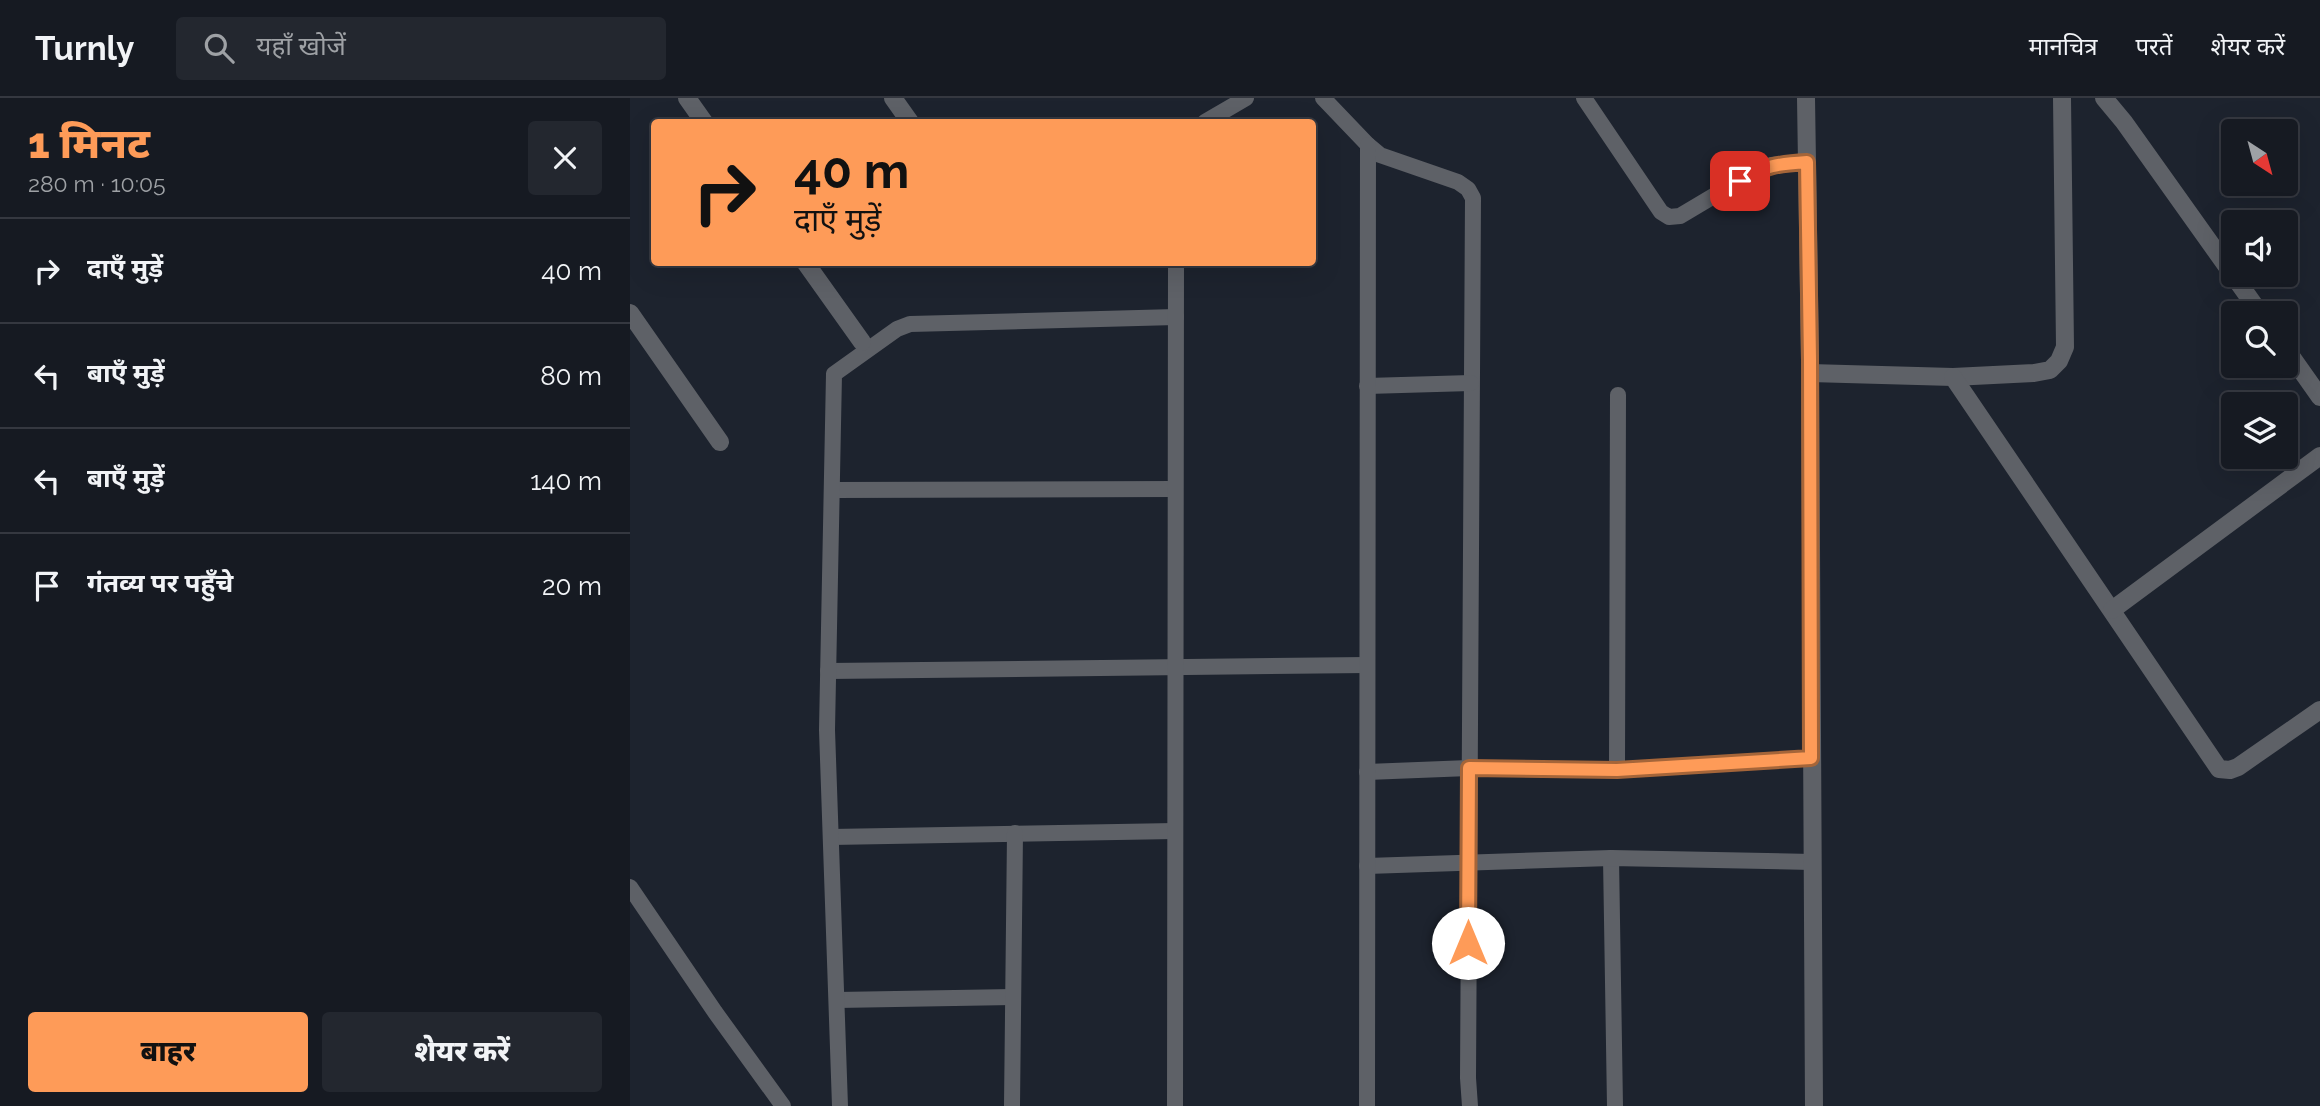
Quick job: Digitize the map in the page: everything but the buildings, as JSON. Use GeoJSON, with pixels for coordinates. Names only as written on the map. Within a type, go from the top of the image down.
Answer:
{"type":"FeatureCollection","features":[{"type":"Feature","properties":{"kind":"street"},"geometry":{"type":"LineString","coordinates":[[687,98],[703,119]]}},
{"type":"Feature","properties":{"kind":"street"},"geometry":{"type":"LineString","coordinates":[[893,98],[908,119]]}},
{"type":"Feature","properties":{"kind":"street"},"geometry":{"type":"LineString","coordinates":[[1806,98],[1814,1106]]}},
{"type":"Feature","properties":{"kind":"street"},"geometry":{"type":"LineString","coordinates":[[1810,373],[1953,377],[2034,373],[2050,370],[2059,361],[2065,347],[2062,98]]}},
{"type":"Feature","properties":{"kind":"street"},"geometry":{"type":"LineString","coordinates":[[2104,98],[2251,301]]}},
{"type":"Feature","properties":{"kind":"street"},"geometry":{"type":"LineString","coordinates":[[808,266],[862,342]]}},
{"type":"Feature","properties":{"kind":"street"},"geometry":{"type":"LineString","coordinates":[[630,313],[720,442]]}},
{"type":"Feature","properties":{"kind":"street"},"geometry":{"type":"LineString","coordinates":[[2298,366],[2320,397]]}},
{"type":"Feature","properties":{"kind":"street"},"geometry":{"type":"LineString","coordinates":[[1953,377],[2219,769],[2230,770],[2238,767],[2320,710]]}},
{"type":"Feature","properties":{"kind":"street"},"geometry":{"type":"LineString","coordinates":[[2112,610],[2320,456]]}},
{"type":"Feature","properties":{"kind":"lane"},"geometry":{"type":"LineString","coordinates":[[1210,119],[1246,98]]}},
{"type":"Feature","properties":{"kind":"lane"},"geometry":{"type":"LineString","coordinates":[[1323,98],[1380,155],[1458,182],[1468,189],[1473,198],[1469,1106]]}},
{"type":"Feature","properties":{"kind":"lane"},"geometry":{"type":"LineString","coordinates":[[1584,98],[1661,212],[1669,218],[1681,216],[1759,169],[1771,165],[1807,162]]}},
{"type":"Feature","properties":{"kind":"lane"},"geometry":{"type":"LineString","coordinates":[[1367,1106],[1368,145]]}},
{"type":"Feature","properties":{"kind":"lane"},"geometry":{"type":"LineString","coordinates":[[1174,1106],[1176,266]]}},
{"type":"Feature","properties":{"kind":"lane"},"geometry":{"type":"LineString","coordinates":[[840,1106],[827,730],[834,374],[897,329],[910,324],[1176,317]]}},
{"type":"Feature","properties":{"kind":"lane"},"geometry":{"type":"LineString","coordinates":[[1367,386],[1471,383]]}},
{"type":"Feature","properties":{"kind":"lane"},"geometry":{"type":"LineString","coordinates":[[1617,770],[1618,396]]}},
{"type":"Feature","properties":{"kind":"lane"},"geometry":{"type":"LineString","coordinates":[[833,490],[1175,489]]}},
{"type":"Feature","properties":{"kind":"lane"},"geometry":{"type":"LineString","coordinates":[[828,671],[1367,665]]}},
{"type":"Feature","properties":{"kind":"lane"},"geometry":{"type":"LineString","coordinates":[[1367,772],[1469,768],[1617,770],[1811,758]]}},
{"type":"Feature","properties":{"kind":"lane"},"geometry":{"type":"LineString","coordinates":[[831,837],[1175,831]]}},
{"type":"Feature","properties":{"kind":"lane"},"geometry":{"type":"LineString","coordinates":[[1012,1106],[1015,832]]}},
{"type":"Feature","properties":{"kind":"lane"},"geometry":{"type":"LineString","coordinates":[[1367,866],[1611,858],[1812,862]]}},
{"type":"Feature","properties":{"kind":"lane"},"geometry":{"type":"LineString","coordinates":[[1611,858],[1615,1106]]}},
{"type":"Feature","properties":{"kind":"lane"},"geometry":{"type":"LineString","coordinates":[[630,887],[783,1106]]}},
{"type":"Feature","properties":{"kind":"lane"},"geometry":{"type":"LineString","coordinates":[[837,1000],[1013,998]]}},
{"type":"Feature","properties":{"kind":"route"},"geometry":{"type":"LineString","coordinates":[[1468,943],[1469,768],[1617,770],[1811,758],[1807,162],[1771,165],[1740,181]]}}]}
